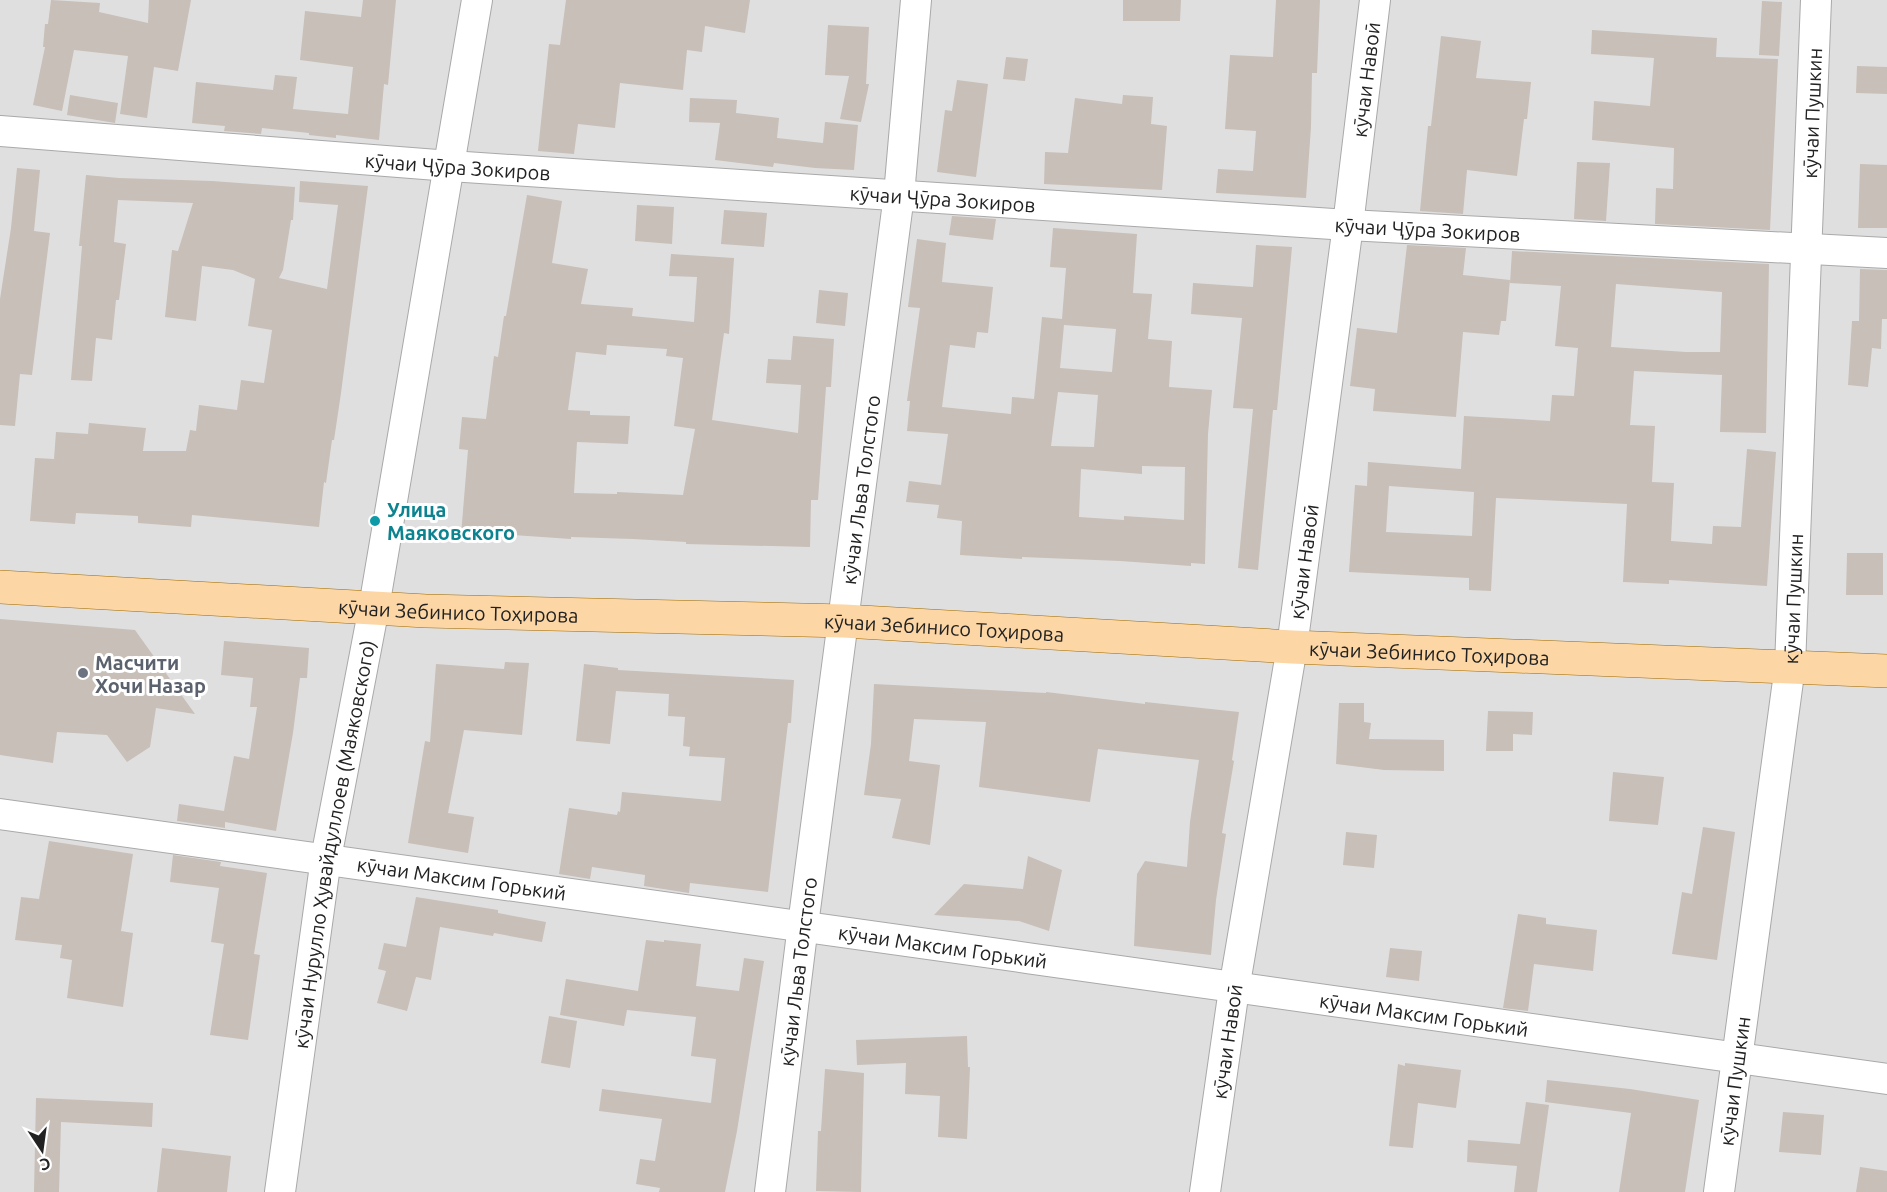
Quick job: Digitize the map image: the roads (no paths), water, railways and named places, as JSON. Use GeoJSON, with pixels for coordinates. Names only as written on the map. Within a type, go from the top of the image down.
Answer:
{"type":"FeatureCollection","features":[{"type":"Feature","properties":{"kind":"main road","name":"кӯчаи Зебинисо Тоҳирова"},"geometry":{"type":"LineString","coordinates":[[0,587],[426,611],[844,621],[1292,647],[1887,670]]}},
{"type":"Feature","properties":{"kind":"street","name":"кӯчаи Нурулло Ҳувайдуллоев (Маяковского)"},"geometry":{"type":"LineString","coordinates":[[280,1192],[326,858],[374,607],[477,0]]}},
{"type":"Feature","properties":{"kind":"street","name":"кӯчаи Льва Толстого"},"geometry":{"type":"LineString","coordinates":[[770,1192],[899,195],[916,0]]}},
{"type":"Feature","properties":{"kind":"street","name":"кӯчаи Навоӣ"},"geometry":{"type":"LineString","coordinates":[[1205,1192],[1234,989],[1292,647],[1376,0]]}},
{"type":"Feature","properties":{"kind":"street","name":"кӯчаи Пушкин"},"geometry":{"type":"LineString","coordinates":[[1719,1192],[1791,666],[1816,0]]}},
{"type":"Feature","properties":{"kind":"street","name":"кӯчаи Ҷӯра Зокиров"},"geometry":{"type":"LineString","coordinates":[[0,131],[450,166],[1348,225],[1887,253]]}},
{"type":"Feature","properties":{"kind":"street","name":"кӯчаи Максим Горький"},"geometry":{"type":"LineString","coordinates":[[0,814],[1887,1079]]}},
{"type":"Feature","properties":{"kind":"place","name":"Улица Маяковского"},"geometry":{"type":"Point","coordinates":[375,521]}},
{"type":"Feature","properties":{"kind":"place","name":"Масчити Хочи Назар"},"geometry":{"type":"Point","coordinates":[83,673]}}]}
